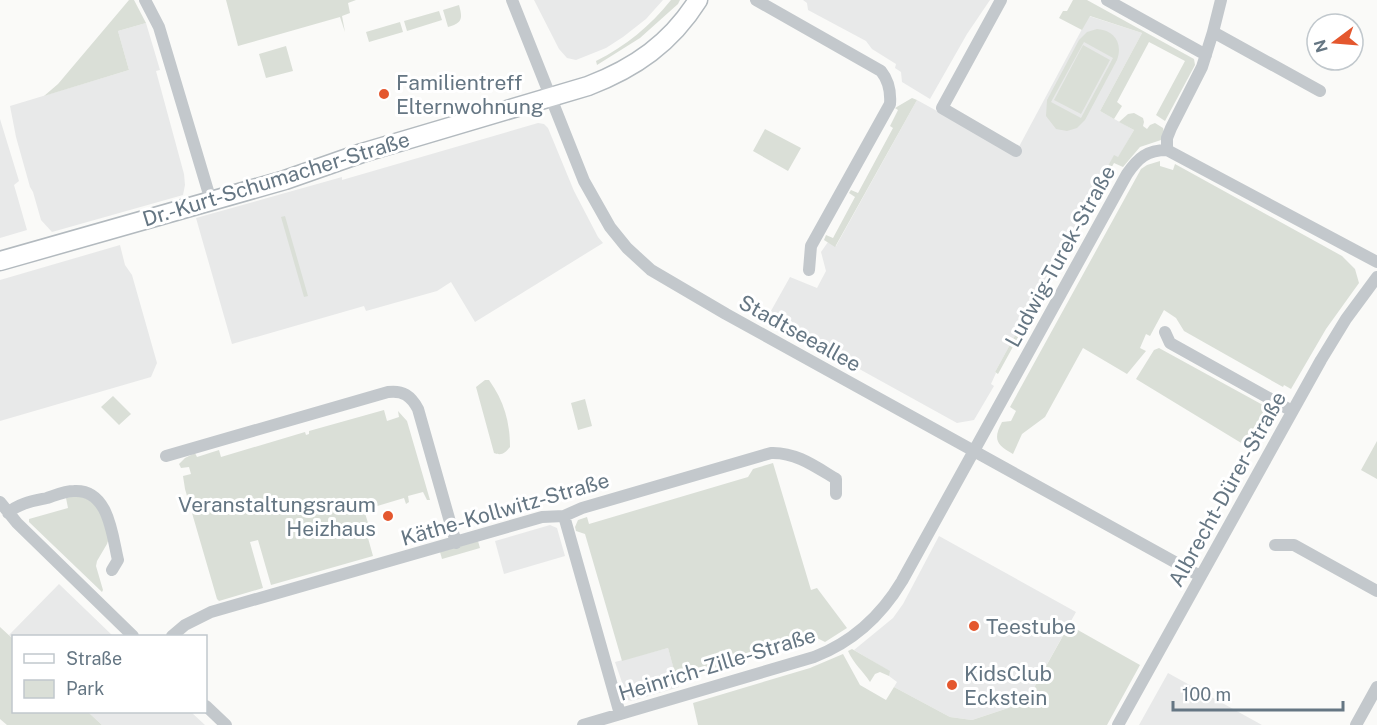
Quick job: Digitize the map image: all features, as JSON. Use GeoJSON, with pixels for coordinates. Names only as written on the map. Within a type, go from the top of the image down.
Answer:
{"type":"FeatureCollection","features":[{"type":"Feature","properties":{"kind":"street"},"geometry":{"type":"LineString","coordinates":[[145,0],[159,27],[211,201]]}},
{"type":"Feature","properties":{"kind":"street","name":"Stadtseeallee"},"geometry":{"type":"LineString","coordinates":[[512,0],[584,181],[600,212],[620,240],[646,266],[683,290],[1200,576]]}},
{"type":"Feature","properties":{"kind":"street","name":"Dr.-Kurt-Schumacher-Straße"},"geometry":{"type":"LineString","coordinates":[[0,261],[314,171],[375,149],[552,98],[608,79],[633,66],[664,42],[698,0]]}},
{"type":"Feature","properties":{"kind":"street"},"geometry":{"type":"LineString","coordinates":[[756,0],[881,71],[891,95],[890,104],[811,246],[809,270]]}},
{"type":"Feature","properties":{"kind":"street"},"geometry":{"type":"LineString","coordinates":[[1001,0],[942,108],[1016,151]]}},
{"type":"Feature","properties":{"kind":"street"},"geometry":{"type":"LineString","coordinates":[[1107,0],[1206,55]]}},
{"type":"Feature","properties":{"kind":"street"},"geometry":{"type":"LineString","coordinates":[[1221,0],[1206,55],[1171,128],[1167,138],[1167,150],[1377,262]]}},
{"type":"Feature","properties":{"kind":"street"},"geometry":{"type":"LineString","coordinates":[[1213,32],[1320,91]]}},
{"type":"Feature","properties":{"kind":"street","name":"Ludwig-Turek-Straße"},"geometry":{"type":"LineString","coordinates":[[974,452],[1126,174],[1135,161],[1146,152],[1167,150]]}},
{"type":"Feature","properties":{"kind":"street","name":"Albrecht-Dürer-Straße"},"geometry":{"type":"LineString","coordinates":[[1118,725],[1292,411],[1341,327],[1377,277]]}},
{"type":"Feature","properties":{"kind":"street"},"geometry":{"type":"LineString","coordinates":[[1165,332],[1170,343],[1292,411]]}},
{"type":"Feature","properties":{"kind":"street"},"geometry":{"type":"LineString","coordinates":[[166,456],[388,392],[402,392],[409,396],[418,408],[456,543]]}},
{"type":"Feature","properties":{"kind":"street","name":"Heinrich-Zille-Straße"},"geometry":{"type":"LineString","coordinates":[[583,725],[814,657],[841,644],[864,628],[893,596],[974,452]]}},
{"type":"Feature","properties":{"kind":"street","name":"Käthe-Kollwitz-Straße"},"geometry":{"type":"LineString","coordinates":[[173,635],[185,625],[211,612],[542,517],[564,516],[582,508],[771,453],[790,454],[836,479],[836,494]]}},
{"type":"Feature","properties":{"kind":"street"},"geometry":{"type":"LineString","coordinates":[[8,513],[21,505],[72,491],[85,492],[93,496],[104,509],[109,522],[118,560],[112,570]]}},
{"type":"Feature","properties":{"kind":"street"},"geometry":{"type":"LineString","coordinates":[[0,502],[8,513],[132,635]]}},
{"type":"Feature","properties":{"kind":"street"},"geometry":{"type":"LineString","coordinates":[[564,516],[620,714]]}},
{"type":"Feature","properties":{"kind":"street"},"geometry":{"type":"LineString","coordinates":[[1275,545],[1294,545],[1377,591]]}},
{"type":"Feature","properties":{"kind":"street"},"geometry":{"type":"LineString","coordinates":[[1356,725],[1377,687]]}},
{"type":"Feature","properties":{"kind":"street"},"geometry":{"type":"LineString","coordinates":[[207,707],[226,725]]}},
{"type":"Feature","properties":{"kind":"shaded area"},"geometry":{"type":"Polygon","coordinates":[[[534,0],[663,0],[646,19],[623,37],[606,48],[576,60],[567,58],[559,49],[534,0]]]}},
{"type":"Feature","properties":{"kind":"shaded area"},"geometry":{"type":"Polygon","coordinates":[[[803,0],[990,0],[967,34],[930,99],[902,82],[901,72],[895,68],[896,64],[872,49],[866,41],[808,10],[807,3],[803,0]]]}},
{"type":"Feature","properties":{"kind":"shaded area"},"geometry":{"type":"Polygon","coordinates":[[[1089,16],[1142,33],[1100,111],[1134,130],[1118,158],[1114,156],[995,372],[991,384],[994,386],[974,420],[957,423],[767,318],[790,277],[817,288],[826,271],[821,252],[828,242],[836,246],[917,100],[1015,154],[1089,16]]]}},
{"type":"Feature","properties":{"kind":"shaded area"},"geometry":{"type":"Polygon","coordinates":[[[146,23],[160,70],[156,71],[184,174],[183,195],[52,232],[41,220],[30,187],[10,106],[129,70],[118,31],[146,23]]]}},
{"type":"Feature","properties":{"kind":"shaded area"},"geometry":{"type":"Polygon","coordinates":[[[0,119],[19,181],[14,185],[27,230],[0,238],[0,119]]]}},
{"type":"Feature","properties":{"kind":"shaded area"},"geometry":{"type":"Polygon","coordinates":[[[538,123],[548,128],[574,191],[603,243],[475,322],[451,282],[437,291],[366,311],[364,306],[232,344],[196,218],[342,177],[342,180],[538,123]]]}},
{"type":"Feature","properties":{"kind":"shaded area"},"geometry":{"type":"Polygon","coordinates":[[[120,245],[125,265],[132,275],[157,363],[151,377],[0,421],[0,280],[120,245]]]}},
{"type":"Feature","properties":{"kind":"shaded area"},"geometry":{"type":"Polygon","coordinates":[[[550,525],[557,528],[565,556],[504,574],[495,541],[550,525]]]}},
{"type":"Feature","properties":{"kind":"shaded area"},"geometry":{"type":"Polygon","coordinates":[[[939,536],[1076,612],[1026,702],[972,720],[950,717],[894,687],[897,682],[889,676],[889,671],[854,650],[893,618],[903,604],[939,536]]]}},
{"type":"Feature","properties":{"kind":"shaded area"},"geometry":{"type":"Polygon","coordinates":[[[59,584],[112,635],[12,635],[12,638],[9,635],[59,584]]]}},
{"type":"Feature","properties":{"kind":"shaded area"},"geometry":{"type":"Polygon","coordinates":[[[668,648],[679,687],[632,701],[628,700],[615,662],[668,648]]]}},
{"type":"Feature","properties":{"kind":"shaded area"},"geometry":{"type":"Polygon","coordinates":[[[1168,673],[1262,725],[1139,725],[1168,673]]]}},
{"type":"Feature","properties":{"kind":"shaded area"},"geometry":{"type":"Polygon","coordinates":[[[89,713],[192,713],[205,725],[102,725],[89,713]]]}},
{"type":"Feature","properties":{"kind":"green space"},"geometry":{"type":"Polygon","coordinates":[[[129,0],[134,0],[146,23],[118,31],[129,70],[44,96],[58,84],[129,0]]]}},
{"type":"Feature","properties":{"kind":"green space"},"geometry":{"type":"Polygon","coordinates":[[[226,0],[356,0],[348,3],[350,13],[342,16],[345,32],[340,17],[238,46],[226,0]]]}},
{"type":"Feature","properties":{"kind":"green space"},"geometry":{"type":"Polygon","coordinates":[[[671,0],[680,0],[640,38],[597,65],[596,61],[637,35],[671,0]]]}},
{"type":"Feature","properties":{"kind":"green space"},"geometry":{"type":"Polygon","coordinates":[[[1073,0],[1087,0],[1194,59],[1195,65],[1165,121],[1156,115],[1185,61],[1149,42],[1117,102],[1122,106],[1114,119],[1100,111],[1142,33],[1090,16],[1082,30],[1059,18],[1063,11],[1067,11],[1073,0]]]}},
{"type":"Feature","properties":{"kind":"green space"},"geometry":{"type":"Polygon","coordinates":[[[459,5],[461,14],[459,22],[448,27],[443,10],[459,5]]]}},
{"type":"Feature","properties":{"kind":"green space"},"geometry":{"type":"Polygon","coordinates":[[[439,11],[442,20],[407,31],[404,21],[439,11]]]}},
{"type":"Feature","properties":{"kind":"green space"},"geometry":{"type":"Polygon","coordinates":[[[400,22],[403,32],[369,42],[366,32],[400,22]]]}},
{"type":"Feature","properties":{"kind":"green space"},"geometry":{"type":"Polygon","coordinates":[[[1097,29],[1109,32],[1118,43],[1119,54],[1085,120],[1077,128],[1067,131],[1056,129],[1046,116],[1047,100],[1079,40],[1087,32],[1097,29]],[[1084,42],[1051,102],[1081,118],[1113,58],[1084,42]]]}},
{"type":"Feature","properties":{"kind":"green space"},"geometry":{"type":"Polygon","coordinates":[[[1083,45],[1110,60],[1081,114],[1054,100],[1083,45]]]}},
{"type":"Feature","properties":{"kind":"green space"},"geometry":{"type":"Polygon","coordinates":[[[286,46],[293,71],[266,78],[259,54],[286,46]]]}},
{"type":"Feature","properties":{"kind":"green space"},"geometry":{"type":"Polygon","coordinates":[[[912,98],[917,100],[835,247],[824,240],[826,235],[833,238],[855,197],[849,193],[851,190],[858,193],[893,128],[890,126],[898,110],[895,108],[912,98]]]}},
{"type":"Feature","properties":{"kind":"green space"},"geometry":{"type":"Polygon","coordinates":[[[1134,113],[1143,118],[1143,126],[1147,129],[1155,123],[1163,128],[1165,136],[1161,140],[1140,147],[1123,167],[1114,163],[998,374],[995,372],[1114,155],[1118,157],[1134,130],[1119,122],[1128,114],[1134,113]]]}},
{"type":"Feature","properties":{"kind":"green space"},"geometry":{"type":"Polygon","coordinates":[[[765,129],[801,148],[788,171],[753,151],[765,129]]]}},
{"type":"Feature","properties":{"kind":"green space"},"geometry":{"type":"Polygon","coordinates":[[[1160,161],[1160,166],[1173,170],[1175,164],[1342,256],[1355,269],[1359,283],[1326,329],[1291,389],[1284,385],[1283,387],[1184,331],[1176,318],[1164,310],[1150,336],[1146,334],[1140,348],[1146,351],[1127,374],[1083,348],[1045,417],[1022,434],[1013,454],[1003,448],[998,441],[997,437],[1002,422],[1011,421],[1016,411],[1010,407],[1141,169],[1160,161]]]}},
{"type":"Feature","properties":{"kind":"green space"},"geometry":{"type":"Polygon","coordinates":[[[285,216],[308,296],[304,297],[281,217],[285,216]]]}},
{"type":"Feature","properties":{"kind":"green space"},"geometry":{"type":"Polygon","coordinates":[[[1159,348],[1274,411],[1275,418],[1256,452],[1136,379],[1154,350],[1159,348]]]}},
{"type":"Feature","properties":{"kind":"green space"},"geometry":{"type":"Polygon","coordinates":[[[485,380],[489,380],[499,396],[509,429],[510,447],[501,454],[494,453],[476,387],[485,380]]]}},
{"type":"Feature","properties":{"kind":"green space"},"geometry":{"type":"Polygon","coordinates":[[[113,396],[131,414],[119,425],[101,407],[113,396]]]}},
{"type":"Feature","properties":{"kind":"green space"},"geometry":{"type":"Polygon","coordinates":[[[585,399],[592,426],[578,430],[571,403],[585,399]]]}},
{"type":"Feature","properties":{"kind":"green space"},"geometry":{"type":"Polygon","coordinates":[[[384,410],[387,421],[399,417],[398,411],[407,421],[430,500],[427,500],[423,492],[408,496],[409,502],[406,504],[404,498],[364,510],[372,536],[368,538],[373,556],[271,585],[258,540],[250,542],[263,588],[219,601],[185,489],[183,476],[191,474],[189,467],[181,468],[179,464],[195,453],[197,457],[219,450],[221,457],[305,432],[306,435],[309,431],[384,410]]]}},
{"type":"Feature","properties":{"kind":"green space"},"geometry":{"type":"Polygon","coordinates":[[[1377,441],[1377,479],[1361,470],[1377,441]]]}},
{"type":"Feature","properties":{"kind":"green space"},"geometry":{"type":"Polygon","coordinates":[[[773,463],[811,590],[817,588],[847,628],[825,642],[817,638],[677,681],[668,648],[622,661],[585,534],[576,531],[578,520],[587,517],[589,524],[748,477],[753,469],[773,463]]]}},
{"type":"Feature","properties":{"kind":"green space"},"geometry":{"type":"Polygon","coordinates":[[[84,497],[98,506],[109,538],[96,566],[102,592],[29,522],[29,519],[68,508],[66,498],[84,497]]]}},
{"type":"Feature","properties":{"kind":"green space"},"geometry":{"type":"Polygon","coordinates":[[[478,541],[480,548],[442,559],[440,552],[478,541]]]}},
{"type":"Feature","properties":{"kind":"green space"},"geometry":{"type":"Polygon","coordinates":[[[1069,625],[1140,665],[1107,725],[698,725],[693,703],[810,668],[843,654],[860,685],[886,700],[894,687],[950,717],[972,720],[1026,702],[1069,625]]]}},
{"type":"Feature","properties":{"kind":"green space"},"geometry":{"type":"Polygon","coordinates":[[[0,627],[12,638],[12,713],[89,713],[102,725],[7,725],[0,719],[0,627]]]}},
{"type":"Feature","properties":{"kind":"green space"},"geometry":{"type":"Polygon","coordinates":[[[852,649],[890,671],[889,676],[880,672],[875,674],[870,682],[850,655],[848,651],[852,649]]]}},
{"type":"Feature","properties":{"kind":"place","name":"Familientreff Elternwohnung"},"geometry":{"type":"Point","coordinates":[384,94]}},
{"type":"Feature","properties":{"kind":"place","name":"Veranstaltungsraum Heizhaus"},"geometry":{"type":"Point","coordinates":[388,516]}},
{"type":"Feature","properties":{"kind":"place","name":"Teestube"},"geometry":{"type":"Point","coordinates":[974,626]}},
{"type":"Feature","properties":{"kind":"place","name":"KidsClub Eckstein"},"geometry":{"type":"Point","coordinates":[952,685]}}]}
